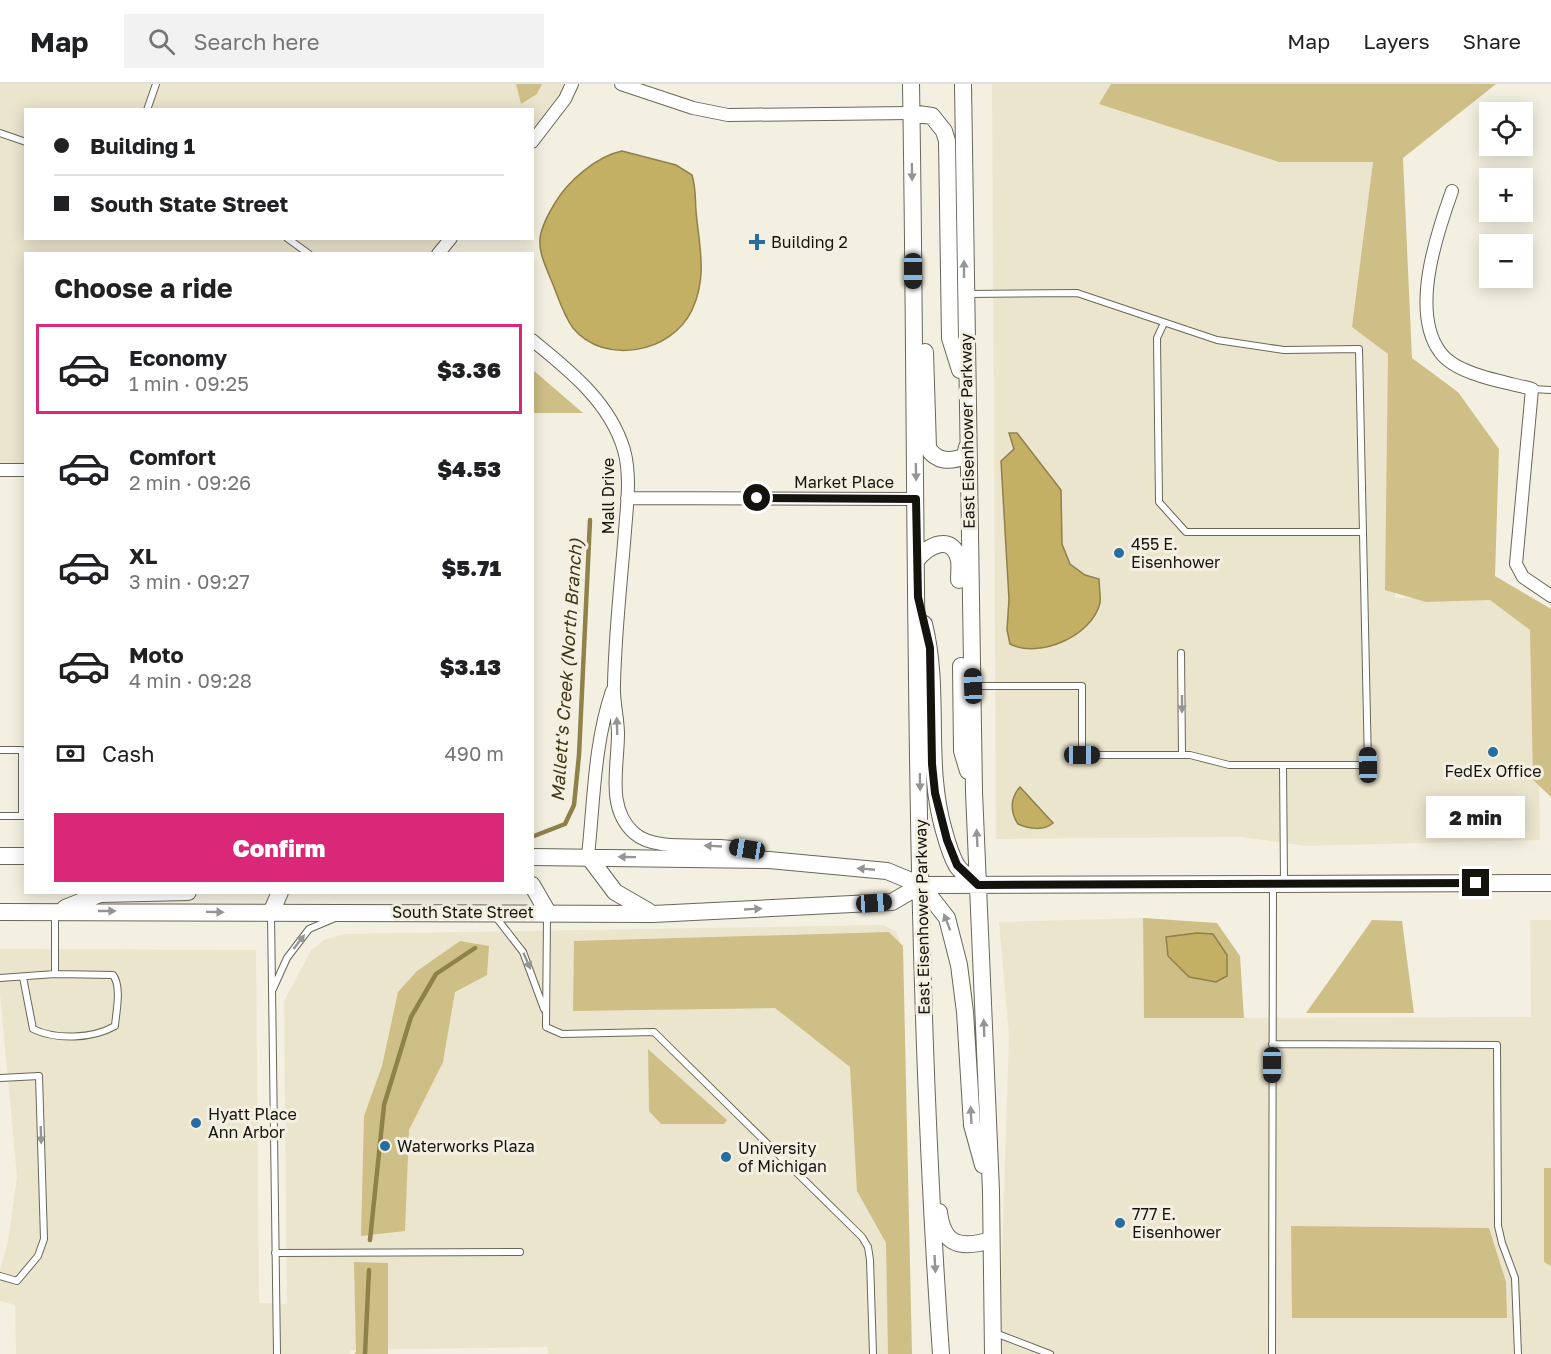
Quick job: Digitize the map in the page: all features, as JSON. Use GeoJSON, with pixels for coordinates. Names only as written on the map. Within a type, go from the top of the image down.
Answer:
{"type":"FeatureCollection","features":[{"type":"Feature","properties":{"kind":"main road","name":"East Eisenhower Parkway"},"geometry":{"type":"LineString","coordinates":[[911,84],[921,954],[925,1103],[941,1354]]}},
{"type":"Feature","properties":{"kind":"main road","name":"East Eisenhower Parkway"},"geometry":{"type":"LineString","coordinates":[[963,84],[964,294],[974,792],[991,1191],[993,1354]]}},
{"type":"Feature","properties":{"kind":"main road"},"geometry":{"type":"LineString","coordinates":[[911,113],[932,116],[939,122],[947,141],[950,338],[966,391]]}},
{"type":"Feature","properties":{"kind":"main road"},"geometry":{"type":"LineString","coordinates":[[913,248],[924,286],[928,448],[935,456],[949,460],[965,456],[967,447]]}},
{"type":"Feature","properties":{"kind":"main road"},"geometry":{"type":"LineString","coordinates":[[916,561],[924,550],[934,544],[947,545],[954,550],[959,561],[962,751],[974,792]]}},
{"type":"Feature","properties":{"kind":"main road"},"geometry":{"type":"LineString","coordinates":[[918,597],[930,648],[932,764],[935,793],[947,840],[957,865],[978,885]]}},
{"type":"Feature","properties":{"kind":"main road"},"geometry":{"type":"LineString","coordinates":[[588,856],[615,892],[653,914]]}},
{"type":"Feature","properties":{"kind":"main road"},"geometry":{"type":"LineString","coordinates":[[534,857],[769,860],[887,871],[921,885],[1551,883]]}},
{"type":"Feature","properties":{"kind":"main road"},"geometry":{"type":"LineString","coordinates":[[921,885],[947,918],[959,965],[965,1012],[972,1125],[991,1191]]}},
{"type":"Feature","properties":{"kind":"main road","name":"South State Street"},"geometry":{"type":"LineString","coordinates":[[4,910],[494,914],[547,911],[653,914],[892,902],[921,885]]}},
{"type":"Feature","properties":{"kind":"main road"},"geometry":{"type":"LineString","coordinates":[[534,888],[547,911]]}},
{"type":"Feature","properties":{"kind":"main road"},"geometry":{"type":"LineString","coordinates":[[56,912],[100,894]]}},
{"type":"Feature","properties":{"kind":"main road"},"geometry":{"type":"LineString","coordinates":[[271,913],[279,894]]}},
{"type":"Feature","properties":{"kind":"main road"},"geometry":{"type":"LineString","coordinates":[[921,954],[931,1019],[939,1215],[945,1235],[954,1243],[966,1245],[991,1240]]}},
{"type":"Feature","properties":{"kind":"street"},"geometry":{"type":"LineString","coordinates":[[534,139],[565,99],[572,84]]}},
{"type":"Feature","properties":{"kind":"street"},"geometry":{"type":"LineString","coordinates":[[621,84],[693,108],[728,115],[911,113]]}},
{"type":"Feature","properties":{"kind":"street"},"geometry":{"type":"LineString","coordinates":[[1452,192],[1440,224],[1427,285],[1428,326],[1440,352],[1459,366],[1482,377],[1532,389],[1516,564],[1523,577],[1551,596]]}},
{"type":"Feature","properties":{"kind":"street"},"geometry":{"type":"LineString","coordinates":[[440,252],[449,240]]}},
{"type":"Feature","properties":{"kind":"street","name":"Mall Drive"},"geometry":{"type":"LineString","coordinates":[[534,342],[592,394],[614,425],[624,449],[627,466],[627,498],[614,687],[618,734],[615,795],[626,825],[649,842],[747,849],[769,860]]}},
{"type":"Feature","properties":{"kind":"street"},"geometry":{"type":"LineString","coordinates":[[0,470],[24,470]]}},
{"type":"Feature","properties":{"kind":"street","name":"Market Place"},"geometry":{"type":"LineString","coordinates":[[627,498],[916,499]]}},
{"type":"Feature","properties":{"kind":"street","name":"Mall Drive"},"geometry":{"type":"LineString","coordinates":[[588,856],[598,749],[603,717],[614,687]]}},
{"type":"Feature","properties":{"kind":"lane"},"geometry":{"type":"LineString","coordinates":[[148,108],[156,84]]}},
{"type":"Feature","properties":{"kind":"lane"},"geometry":{"type":"LineString","coordinates":[[0,133],[24,141]]}},
{"type":"Feature","properties":{"kind":"lane"},"geometry":{"type":"LineString","coordinates":[[290,240],[306,252]]}},
{"type":"Feature","properties":{"kind":"lane"},"geometry":{"type":"LineString","coordinates":[[964,294],[1077,293],[1217,340],[1284,350],[1359,349],[1368,765],[1229,765],[1182,755],[1082,755],[1082,686],[973,686]]}},
{"type":"Feature","properties":{"kind":"lane"},"geometry":{"type":"LineString","coordinates":[[1164,323],[1157,338],[1159,502],[1186,532],[1363,531]]}},
{"type":"Feature","properties":{"kind":"lane"},"geometry":{"type":"LineString","coordinates":[[1532,389],[1551,390]]}},
{"type":"Feature","properties":{"kind":"lane"},"geometry":{"type":"LineString","coordinates":[[1181,653],[1182,755]]}},
{"type":"Feature","properties":{"kind":"lane"},"geometry":{"type":"LineString","coordinates":[[0,750],[22,750],[18,770],[19,796],[24,816],[0,816]]}},
{"type":"Feature","properties":{"kind":"lane"},"geometry":{"type":"LineString","coordinates":[[1272,1354],[1272,1044],[1283,765]]}},
{"type":"Feature","properties":{"kind":"lane"},"geometry":{"type":"LineString","coordinates":[[547,911],[546,1027],[562,1034],[654,1032],[862,1237],[868,1247],[870,1260],[873,1354]]}},
{"type":"Feature","properties":{"kind":"lane"},"geometry":{"type":"LineString","coordinates":[[55,974],[56,912]]}},
{"type":"Feature","properties":{"kind":"lane"},"geometry":{"type":"LineString","coordinates":[[271,913],[277,1354]]}},
{"type":"Feature","properties":{"kind":"lane"},"geometry":{"type":"LineString","coordinates":[[272,992],[287,958],[309,929],[346,913]]}},
{"type":"Feature","properties":{"kind":"lane"},"geometry":{"type":"LineString","coordinates":[[494,914],[523,952],[546,1016]]}},
{"type":"Feature","properties":{"kind":"lane"},"geometry":{"type":"LineString","coordinates":[[0,978],[55,974],[113,975],[116,980],[117,998],[115,1026],[84,1036],[46,1035],[33,1029],[23,977]]}},
{"type":"Feature","properties":{"kind":"lane"},"geometry":{"type":"LineString","coordinates":[[1272,1044],[1497,1045],[1498,1226],[1515,1278],[1518,1354]]}},
{"type":"Feature","properties":{"kind":"lane"},"geometry":{"type":"LineString","coordinates":[[0,1078],[39,1076],[44,1239],[38,1256],[17,1281],[0,1276]]}},
{"type":"Feature","properties":{"kind":"lane"},"geometry":{"type":"LineString","coordinates":[[275,1253],[520,1252]]}},
{"type":"Feature","properties":{"kind":"lane"},"geometry":{"type":"LineString","coordinates":[[993,1333],[1050,1354]]}},
{"type":"Feature","properties":{"kind":"shaded area"},"geometry":{"type":"Polygon","coordinates":[[[0,84],[572,84],[534,141],[534,108],[24,108],[24,240],[450,240],[440,252],[24,252],[24,470],[0,470],[0,84]]]}},
{"type":"Feature","properties":{"kind":"shaded area"},"geometry":{"type":"Polygon","coordinates":[[[516,84],[542,84],[537,94],[521,104],[516,84]]]}},
{"type":"Feature","properties":{"kind":"shaded area"},"geometry":{"type":"Polygon","coordinates":[[[992,84],[1189,84],[1395,131],[1395,598],[1490,596],[1507,600],[1537,638],[1540,840],[1306,846],[1240,837],[996,839],[992,84]]]}},
{"type":"Feature","properties":{"kind":"shaded area"},"geometry":{"type":"Polygon","coordinates":[[[1111,84],[1496,84],[1403,158],[1412,358],[1458,392],[1499,449],[1495,576],[1551,609],[1551,797],[1533,780],[1530,630],[1490,600],[1426,602],[1385,590],[1388,354],[1352,327],[1373,162],[1279,162],[1099,104],[1111,84]]]}},
{"type":"Feature","properties":{"kind":"shaded area"},"geometry":{"type":"Polygon","coordinates":[[[622,151],[676,165],[692,175],[701,273],[697,297],[682,325],[654,345],[619,350],[602,347],[586,340],[573,328],[544,263],[540,236],[548,216],[567,186],[593,164],[622,151]]]}},
{"type":"Feature","properties":{"kind":"shaded area"},"geometry":{"type":"Polygon","coordinates":[[[534,371],[583,413],[534,413],[534,371]]]}},
{"type":"Feature","properties":{"kind":"shaded area"},"geometry":{"type":"Polygon","coordinates":[[[1009,433],[1017,433],[1061,490],[1062,544],[1070,564],[1085,575],[1099,579],[1100,603],[1095,615],[1087,625],[1063,642],[1035,649],[1010,644],[1007,630],[1009,599],[1001,461],[1014,449],[1009,433]]]}},
{"type":"Feature","properties":{"kind":"shaded area"},"geometry":{"type":"Polygon","coordinates":[[[1020,787],[1053,823],[1036,828],[1018,824],[1012,805],[1014,796],[1020,787]]]}},
{"type":"Feature","properties":{"kind":"shaded area"},"geometry":{"type":"Polygon","coordinates":[[[1143,918],[1144,1018],[1531,1017],[1530,920],[1551,920],[1551,1354],[999,1354],[1009,1035],[999,922],[1143,918]]]}},
{"type":"Feature","properties":{"kind":"shaded area"},"geometry":{"type":"Polygon","coordinates":[[[1143,918],[1217,923],[1240,956],[1244,1018],[1144,1018],[1143,918]]]}},
{"type":"Feature","properties":{"kind":"shaded area"},"geometry":{"type":"Polygon","coordinates":[[[1372,920],[1402,921],[1414,1013],[1306,1013],[1372,920]]]}},
{"type":"Feature","properties":{"kind":"shaded area"},"geometry":{"type":"Polygon","coordinates":[[[883,925],[897,932],[902,949],[909,1354],[548,1354],[547,1347],[351,1350],[350,1354],[16,1354],[15,1305],[0,1301],[0,1271],[8,1241],[17,1177],[0,994],[0,949],[256,950],[259,1303],[287,1304],[284,1001],[311,950],[324,940],[343,934],[883,925]]]}},
{"type":"Feature","properties":{"kind":"shaded area"},"geometry":{"type":"Polygon","coordinates":[[[889,932],[903,946],[912,1354],[888,1354],[886,1243],[857,1191],[850,1067],[775,1008],[573,1011],[574,941],[889,932]]]}},
{"type":"Feature","properties":{"kind":"shaded area"},"geometry":{"type":"Polygon","coordinates":[[[1197,933],[1213,934],[1227,955],[1227,976],[1216,982],[1189,977],[1168,956],[1166,937],[1197,933]]]}},
{"type":"Feature","properties":{"kind":"shaded area"},"geometry":{"type":"Polygon","coordinates":[[[460,941],[489,946],[487,975],[455,992],[443,1062],[409,1130],[405,1231],[361,1236],[364,1116],[382,1066],[398,992],[417,971],[460,941]]]}},
{"type":"Feature","properties":{"kind":"shaded area"},"geometry":{"type":"Polygon","coordinates":[[[648,1049],[727,1120],[724,1124],[661,1124],[649,1111],[648,1049]]]}},
{"type":"Feature","properties":{"kind":"shaded area"},"geometry":{"type":"Polygon","coordinates":[[[1544,1168],[1551,1168],[1551,1266],[1544,1262],[1544,1168]]]}},
{"type":"Feature","properties":{"kind":"shaded area"},"geometry":{"type":"Polygon","coordinates":[[[1291,1226],[1489,1228],[1506,1282],[1507,1318],[1292,1318],[1291,1226]]]}},
{"type":"Feature","properties":{"kind":"shaded area"},"geometry":{"type":"Polygon","coordinates":[[[354,1262],[388,1263],[388,1354],[354,1354],[356,1352],[354,1262]]]}},
{"type":"Feature","properties":{"kind":"waterway","name":"Mallett's Creek (North Branch)"},"geometry":{"type":"LineString","coordinates":[[534,836],[565,824],[574,805],[579,755],[590,520]]}},
{"type":"Feature","properties":{"kind":"waterway","name":"Mallett's Creek (North Branch)"},"geometry":{"type":"LineString","coordinates":[[370,1240],[384,1105],[411,1017],[436,974],[475,948]]}},
{"type":"Feature","properties":{"kind":"waterway","name":"Mallett's Creek (North Branch)"},"geometry":{"type":"LineString","coordinates":[[365,1354],[369,1270]]}},
{"type":"Feature","properties":{"kind":"place","name":"Building 2"},"geometry":{"type":"Point","coordinates":[757,242]}},
{"type":"Feature","properties":{"kind":"place","name":"455 E. Eisenhower"},"geometry":{"type":"Point","coordinates":[1119,553]}},
{"type":"Feature","properties":{"kind":"place","name":"FedEx Office"},"geometry":{"type":"Point","coordinates":[1493,752]}},
{"type":"Feature","properties":{"kind":"place","name":"Hyatt Place Ann Arbor"},"geometry":{"type":"Point","coordinates":[196,1123]}},
{"type":"Feature","properties":{"kind":"place","name":"Waterworks Plaza"},"geometry":{"type":"Point","coordinates":[385,1146]}},
{"type":"Feature","properties":{"kind":"place","name":"University of Michigan"},"geometry":{"type":"Point","coordinates":[726,1157]}},
{"type":"Feature","properties":{"kind":"place","name":"777 E. Eisenhower"},"geometry":{"type":"Point","coordinates":[1120,1223]}},
{"type":"Feature","properties":{"kind":"route"},"geometry":{"type":"LineString","coordinates":[[757,498],[916,499],[918,597],[930,648],[932,764],[935,793],[947,840],[957,865],[978,885],[1476,883]]}}]}
